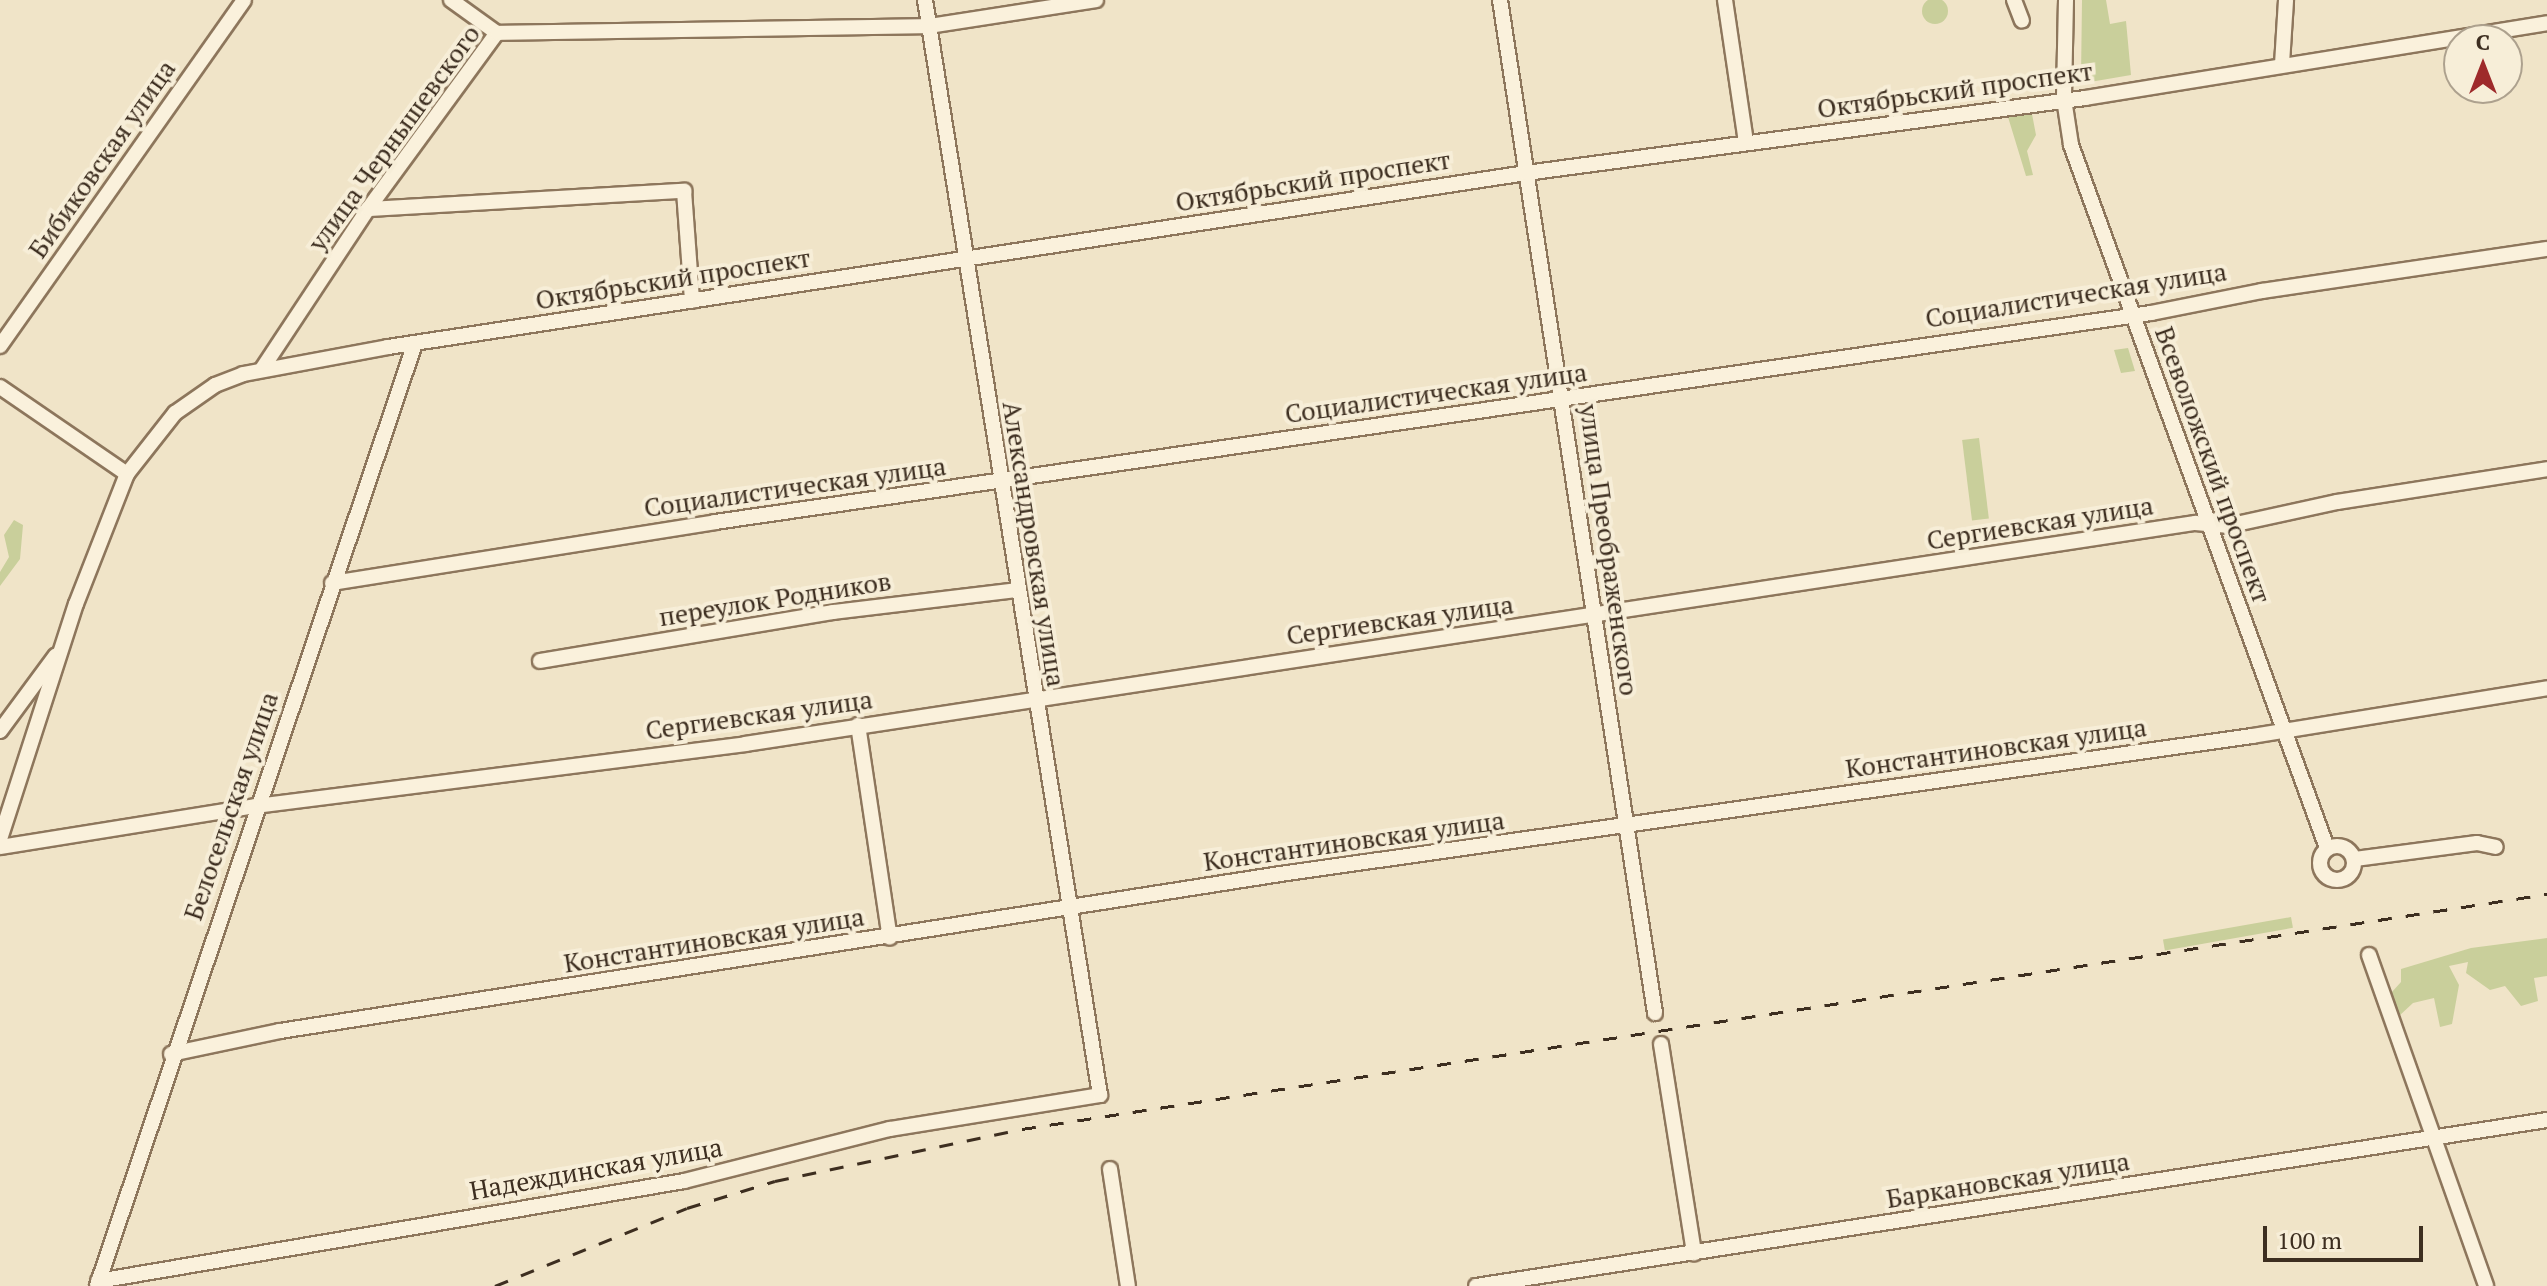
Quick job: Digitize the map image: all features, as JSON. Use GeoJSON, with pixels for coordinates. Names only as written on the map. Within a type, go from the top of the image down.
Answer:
{"type":"FeatureCollection","features":[{"type":"Feature","properties":{"kind":"street","name":"Бибиковская улица"},"geometry":{"type":"LineString","coordinates":[[0,346],[244,0]]}},
{"type":"Feature","properties":{"kind":"street"},"geometry":{"type":"LineString","coordinates":[[451,0],[497,33]]}},
{"type":"Feature","properties":{"kind":"street","name":"Александровская улица"},"geometry":{"type":"LineString","coordinates":[[925,0],[1068,910],[1100,1095]]}},
{"type":"Feature","properties":{"kind":"street","name":"улица Чернышевского"},"geometry":{"type":"LineString","coordinates":[[261,370],[368,209],[497,33],[929,26],[1096,0]]}},
{"type":"Feature","properties":{"kind":"street","name":"улица Преображенского"},"geometry":{"type":"LineString","coordinates":[[1500,0],[1655,1013]]}},
{"type":"Feature","properties":{"kind":"street"},"geometry":{"type":"LineString","coordinates":[[1725,0],[1746,142]]}},
{"type":"Feature","properties":{"kind":"street"},"geometry":{"type":"LineString","coordinates":[[2014,0],[2022,21]]}},
{"type":"Feature","properties":{"kind":"street","name":"Всеволожский проспект"},"geometry":{"type":"LineString","coordinates":[[2066,0],[2064,99],[2071,145],[2327,848]]}},
{"type":"Feature","properties":{"kind":"street"},"geometry":{"type":"LineString","coordinates":[[2282,64],[2286,0]]}},
{"type":"Feature","properties":{"kind":"street","name":"Октябрьский проспект"},"geometry":{"type":"LineString","coordinates":[[65,642],[127,474],[149,443],[193,399],[215,385],[261,370],[415,343],[1526,173],[2064,99],[2547,23]]}},
{"type":"Feature","properties":{"kind":"street"},"geometry":{"type":"LineString","coordinates":[[368,209],[684,191],[692,301]]}},
{"type":"Feature","properties":{"kind":"street","name":"Социалистическая улица"},"geometry":{"type":"LineString","coordinates":[[332,583],[2547,249]]}},
{"type":"Feature","properties":{"kind":"street","name":"Белосельская улица"},"geometry":{"type":"LineString","coordinates":[[97,1283],[171,1054],[415,343]]}},
{"type":"Feature","properties":{"kind":"street"},"geometry":{"type":"LineString","coordinates":[[0,387],[127,474]]}},
{"type":"Feature","properties":{"kind":"street","name":"Сергиевская улица"},"geometry":{"type":"LineString","coordinates":[[0,847],[256,806],[858,725],[1034,696],[2209,524],[2227,526],[2337,502],[2547,469]]}},
{"type":"Feature","properties":{"kind":"street","name":"переулок Родников"},"geometry":{"type":"LineString","coordinates":[[540,661],[833,612],[1018,590]]}},
{"type":"Feature","properties":{"kind":"street"},"geometry":{"type":"LineString","coordinates":[[0,731],[65,642]]}},
{"type":"Feature","properties":{"kind":"street"},"geometry":{"type":"LineString","coordinates":[[0,839],[65,642]]}},
{"type":"Feature","properties":{"kind":"street","name":"Константиновская улица"},"geometry":{"type":"LineString","coordinates":[[171,1054],[280,1031],[890,938],[1287,873],[2282,730],[2547,688]]}},
{"type":"Feature","properties":{"kind":"street"},"geometry":{"type":"LineString","coordinates":[[858,725],[890,938]]}},
{"type":"Feature","properties":{"kind":"street"},"geometry":{"type":"LineString","coordinates":[[2355,859],[2477,843],[2496,847]]}},
{"type":"Feature","properties":{"kind":"street"},"geometry":{"type":"LineString","coordinates":[[2327,848],[2347,848],[2355,859],[2349,874],[2330,879],[2319,865],[2327,848]]}},
{"type":"Feature","properties":{"kind":"street"},"geometry":{"type":"LineString","coordinates":[[2369,955],[2486,1286]]}},
{"type":"Feature","properties":{"kind":"street"},"geometry":{"type":"LineString","coordinates":[[1661,1044],[1694,1253]]}},
{"type":"Feature","properties":{"kind":"street","name":"Надеждинская улица"},"geometry":{"type":"LineString","coordinates":[[97,1283],[684,1181],[837,1140],[1100,1095]]}},
{"type":"Feature","properties":{"kind":"street","name":"Баркановская улица"},"geometry":{"type":"LineString","coordinates":[[1476,1286],[2546,1118]]}},
{"type":"Feature","properties":{"kind":"street"},"geometry":{"type":"LineString","coordinates":[[1110,1169],[1128,1286]]}},
{"type":"Feature","properties":{"kind":"green space"},"geometry":{"type":"Polygon","coordinates":[[[1935,-2],[1944,2],[1948,11],[1944,20],[1935,24],[1926,20],[1922,11],[1926,2],[1935,-2]]]}},
{"type":"Feature","properties":{"kind":"green space"},"geometry":{"type":"Polygon","coordinates":[[[2082,0],[2106,0],[2110,24],[2126,21],[2131,75],[2090,82],[2081,77],[2082,0]]]}},
{"type":"Feature","properties":{"kind":"green space"},"geometry":{"type":"Polygon","coordinates":[[[2032,114],[2036,135],[2027,151],[2033,175],[2026,176],[2008,117],[2032,114]]]}},
{"type":"Feature","properties":{"kind":"green space"},"geometry":{"type":"Polygon","coordinates":[[[2128,348],[2135,371],[2121,373],[2114,350],[2128,348]]]}},
{"type":"Feature","properties":{"kind":"green space"},"geometry":{"type":"Polygon","coordinates":[[[1979,438],[1989,518],[1972,520],[1962,440],[1979,438]]]}},
{"type":"Feature","properties":{"kind":"green space"},"geometry":{"type":"Polygon","coordinates":[[[14,520],[23,525],[20,559],[0,586],[0,572],[9,557],[4,535],[14,520]]]}},
{"type":"Feature","properties":{"kind":"green space"},"geometry":{"type":"Polygon","coordinates":[[[2291,917],[2293,928],[2165,950],[2163,940],[2291,917]]]}},
{"type":"Feature","properties":{"kind":"green space"},"geometry":{"type":"Polygon","coordinates":[[[2547,938],[2547,976],[2534,978],[2538,1001],[2521,1006],[2505,986],[2490,990],[2466,973],[2468,962],[2449,966],[2459,985],[2452,1024],[2440,1027],[2434,998],[2413,1003],[2399,1016],[2391,993],[2401,982],[2401,969],[2471,948],[2547,938]]]}},
{"type":"Feature","properties":{"kind":"railway"},"geometry":{"type":"LineString","coordinates":[[495,1286],[687,1208],[775,1181],[1022,1129],[2547,894]]}}]}
